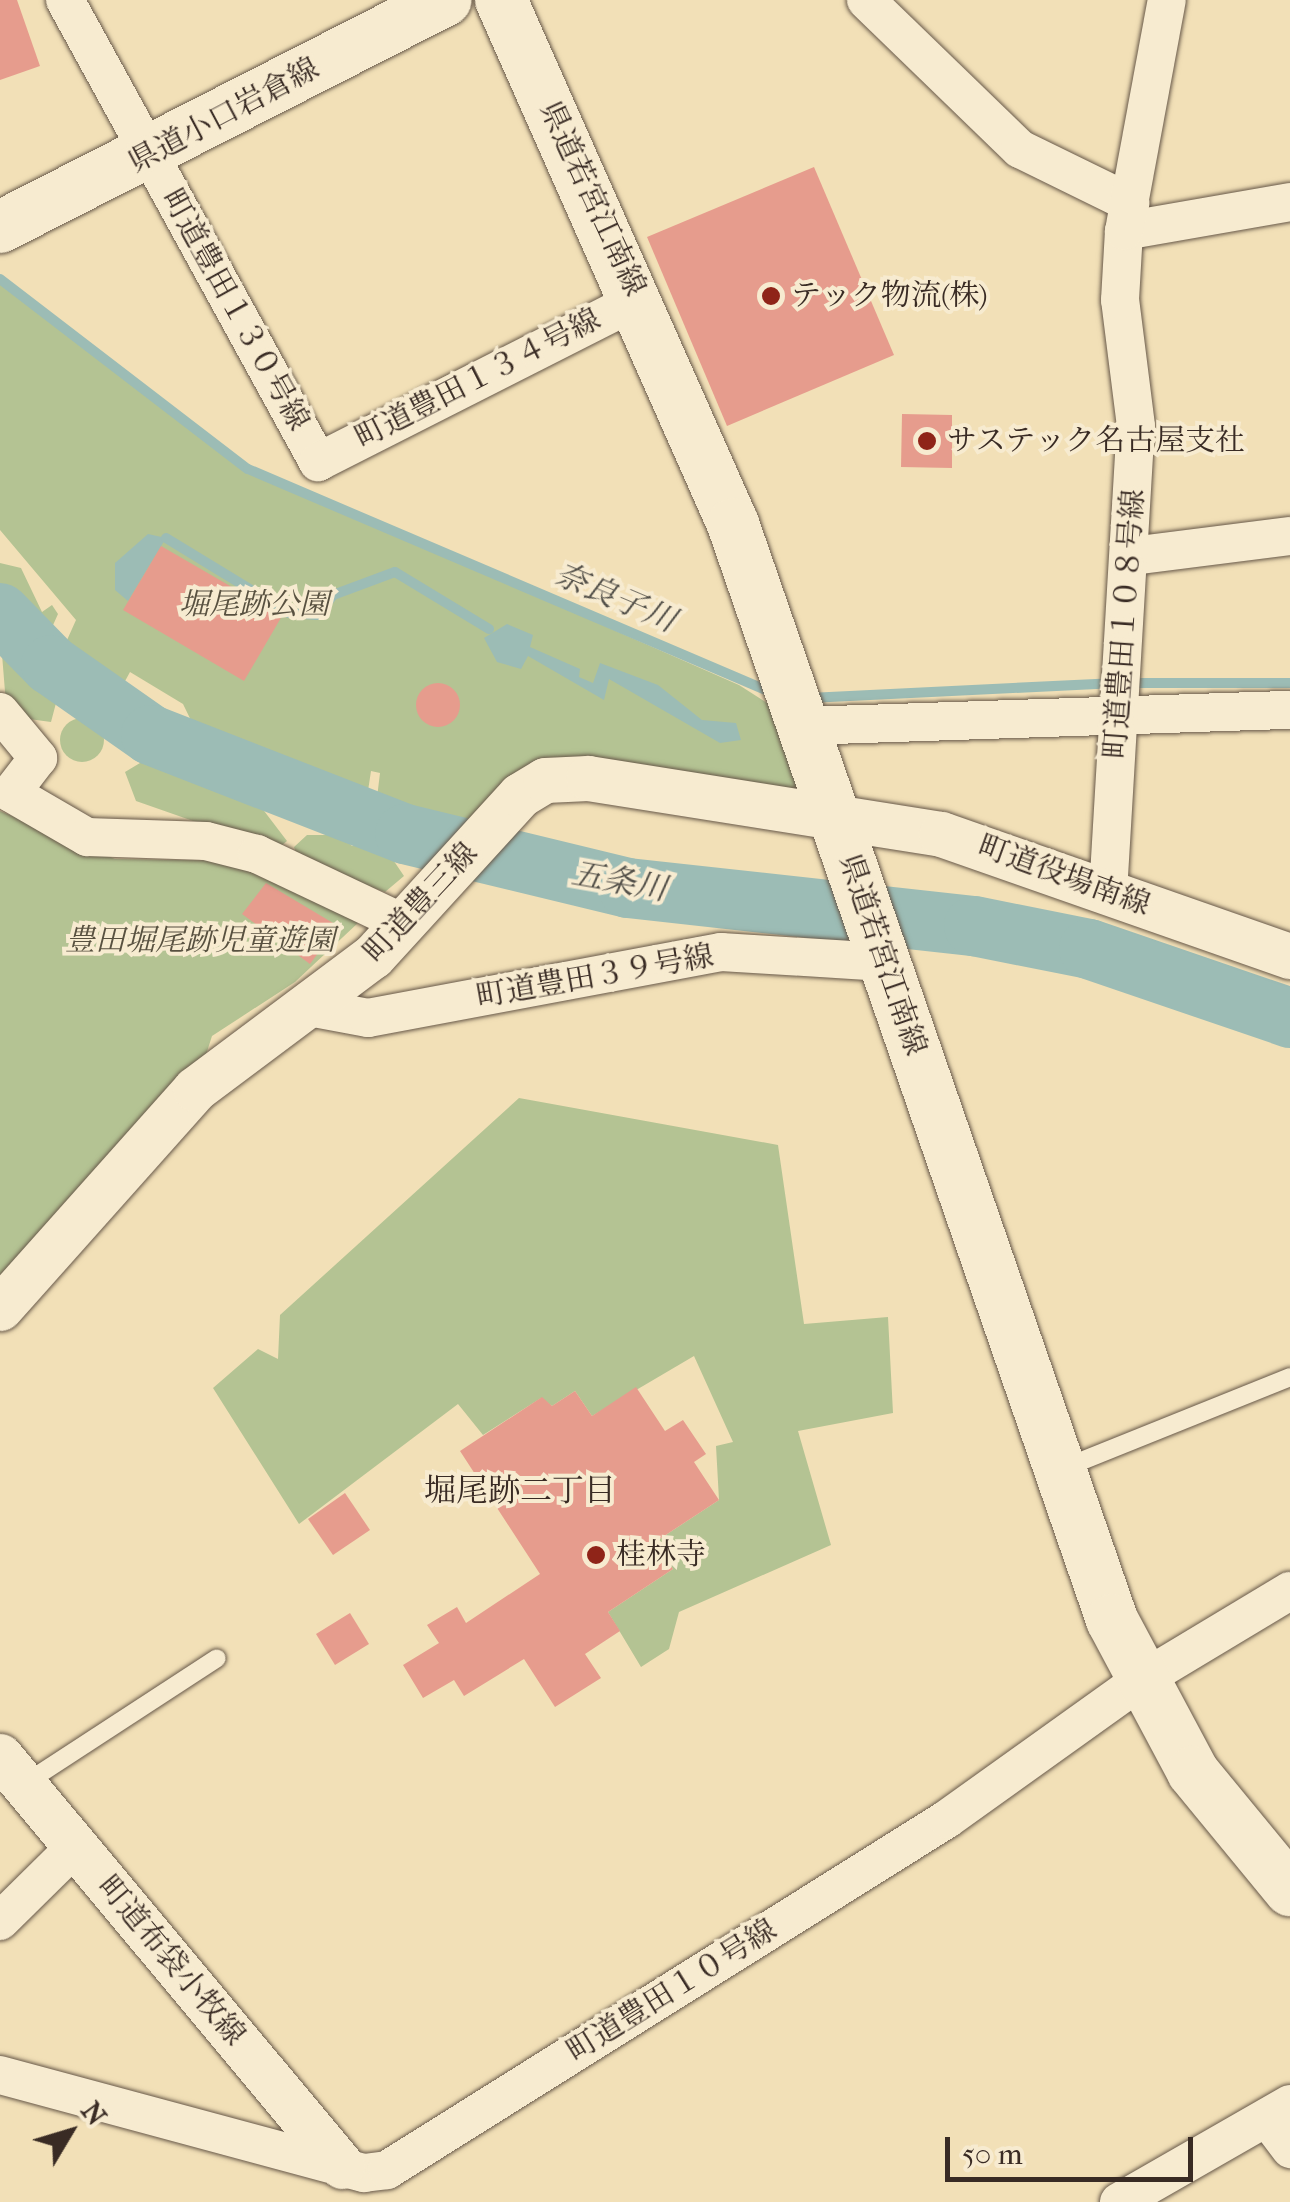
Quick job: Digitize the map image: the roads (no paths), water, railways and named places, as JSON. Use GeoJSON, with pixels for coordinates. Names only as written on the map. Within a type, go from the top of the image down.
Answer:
{"type":"FeatureCollection","features":[{"type":"Feature","properties":{"kind":"main road","name":"県道小口岩倉線"},"geometry":{"type":"LineString","coordinates":[[0,227],[150,155],[444,0]]}},
{"type":"Feature","properties":{"kind":"main road","name":"県道若宮江南線"},"geometry":{"type":"LineString","coordinates":[[502,0],[638,300],[726,507],[1059,1470],[1140,1681],[1214,1802],[1290,1890]]}},
{"type":"Feature","properties":{"kind":"street","name":"町道豊田１３０号線"},"geometry":{"type":"LineString","coordinates":[[65,0],[318,462]]}},
{"type":"Feature","properties":{"kind":"street"},"geometry":{"type":"LineString","coordinates":[[866,0],[1020,149],[1127,218],[1290,202]]}},
{"type":"Feature","properties":{"kind":"street","name":"町道豊田１０８号線"},"geometry":{"type":"LineString","coordinates":[[1108,892],[1132,556],[1136,426],[1120,300],[1127,218],[1166,0]]}},
{"type":"Feature","properties":{"kind":"street","name":"町道豊田１３４号線"},"geometry":{"type":"LineString","coordinates":[[318,462],[638,300]]}},
{"type":"Feature","properties":{"kind":"street"},"geometry":{"type":"LineString","coordinates":[[1132,556],[1290,536]]}},
{"type":"Feature","properties":{"kind":"street"},"geometry":{"type":"LineString","coordinates":[[802,726],[1120,696],[1290,710]]}},
{"type":"Feature","properties":{"kind":"street"},"geometry":{"type":"LineString","coordinates":[[0,712],[38,758],[5,793],[87,837],[206,840],[257,854],[414,914]]}},
{"type":"Feature","properties":{"kind":"street","name":"町道豊三線"},"geometry":{"type":"LineString","coordinates":[[0,1308],[195,1089],[309,1007],[414,914],[513,802],[545,780],[588,778],[836,820]]}},
{"type":"Feature","properties":{"kind":"street","name":"町道役場南線"},"geometry":{"type":"LineString","coordinates":[[836,820],[956,838],[1290,956]]}},
{"type":"Feature","properties":{"kind":"street","name":"町道豊田３９号線"},"geometry":{"type":"LineString","coordinates":[[309,1007],[368,1018],[721,952],[883,958]]}},
{"type":"Feature","properties":{"kind":"street","name":"町道豊田１０号線"},"geometry":{"type":"LineString","coordinates":[[0,2075],[342,2166],[387,2170],[947,1820],[1140,1681],[1290,1590]]}},
{"type":"Feature","properties":{"kind":"street","name":"町道布袋小牧線"},"geometry":{"type":"LineString","coordinates":[[12,1770],[342,2166]]}},
{"type":"Feature","properties":{"kind":"street"},"geometry":{"type":"LineString","coordinates":[[0,1921],[76,1846]]}},
{"type":"Feature","properties":{"kind":"street"},"geometry":{"type":"LineString","coordinates":[[1118,2202],[1278,2111],[1290,2149]]}},
{"type":"Feature","properties":{"kind":"street"},"geometry":{"type":"LineString","coordinates":[[342,2166],[371,2202]]}},
{"type":"Feature","properties":{"kind":"lane"},"geometry":{"type":"LineString","coordinates":[[1059,1470],[1290,1376]]}},
{"type":"Feature","properties":{"kind":"lane"},"geometry":{"type":"LineString","coordinates":[[12,1770],[217,1658]]}},
{"type":"Feature","properties":{"kind":"water"},"geometry":{"type":"Polygon","coordinates":[[[148,534],[166,538],[128,601],[115,590],[115,563],[148,534]]]}},
{"type":"Feature","properties":{"kind":"water"},"geometry":{"type":"Polygon","coordinates":[[[507,624],[533,635],[530,647],[580,669],[579,677],[593,683],[600,663],[658,685],[702,720],[736,723],[741,740],[720,743],[609,679],[604,700],[528,656],[521,669],[497,662],[484,638],[507,624]]]}},
{"type":"Feature","properties":{"kind":"waterway","name":"奈良子川"},"geometry":{"type":"LineString","coordinates":[[0,279],[248,469],[773,693]]}},
{"type":"Feature","properties":{"kind":"waterway"},"geometry":{"type":"LineString","coordinates":[[166,538],[289,613],[317,615],[333,595],[395,572],[489,629]]}},
{"type":"Feature","properties":{"kind":"waterway","name":"五条川"},"geometry":{"type":"LineString","coordinates":[[0,613],[51,665],[151,735],[405,834],[628,888],[974,926],[1089,949],[1290,1018]]}},
{"type":"Feature","properties":{"kind":"waterway","name":"奈良子川"},"geometry":{"type":"LineString","coordinates":[[809,698],[1112,683]]}},
{"type":"Feature","properties":{"kind":"waterway","name":"奈良子川"},"geometry":{"type":"LineString","coordinates":[[1129,683],[1290,683]]}},
{"type":"Feature","properties":{"kind":"place","name":"テック物流(株)"},"geometry":{"type":"Point","coordinates":[771,296]}},
{"type":"Feature","properties":{"kind":"place","name":"サステック名古屋支社"},"geometry":{"type":"Point","coordinates":[927,441]}},
{"type":"Feature","properties":{"kind":"place","name":"桂林寺"},"geometry":{"type":"Point","coordinates":[596,1555]}},
{"type":"Feature","properties":{"kind":"district","name":"堀尾跡二丁目"},"geometry":{"type":"Point","coordinates":[520,1491]}},
{"type":"Feature","properties":{"kind":"park label","name":"堀尾跡公園"},"geometry":{"type":"Point","coordinates":[254,605]}},
{"type":"Feature","properties":{"kind":"park label","name":"豊田堀尾跡児童遊園"},"geometry":{"type":"Point","coordinates":[200,941]}}]}
